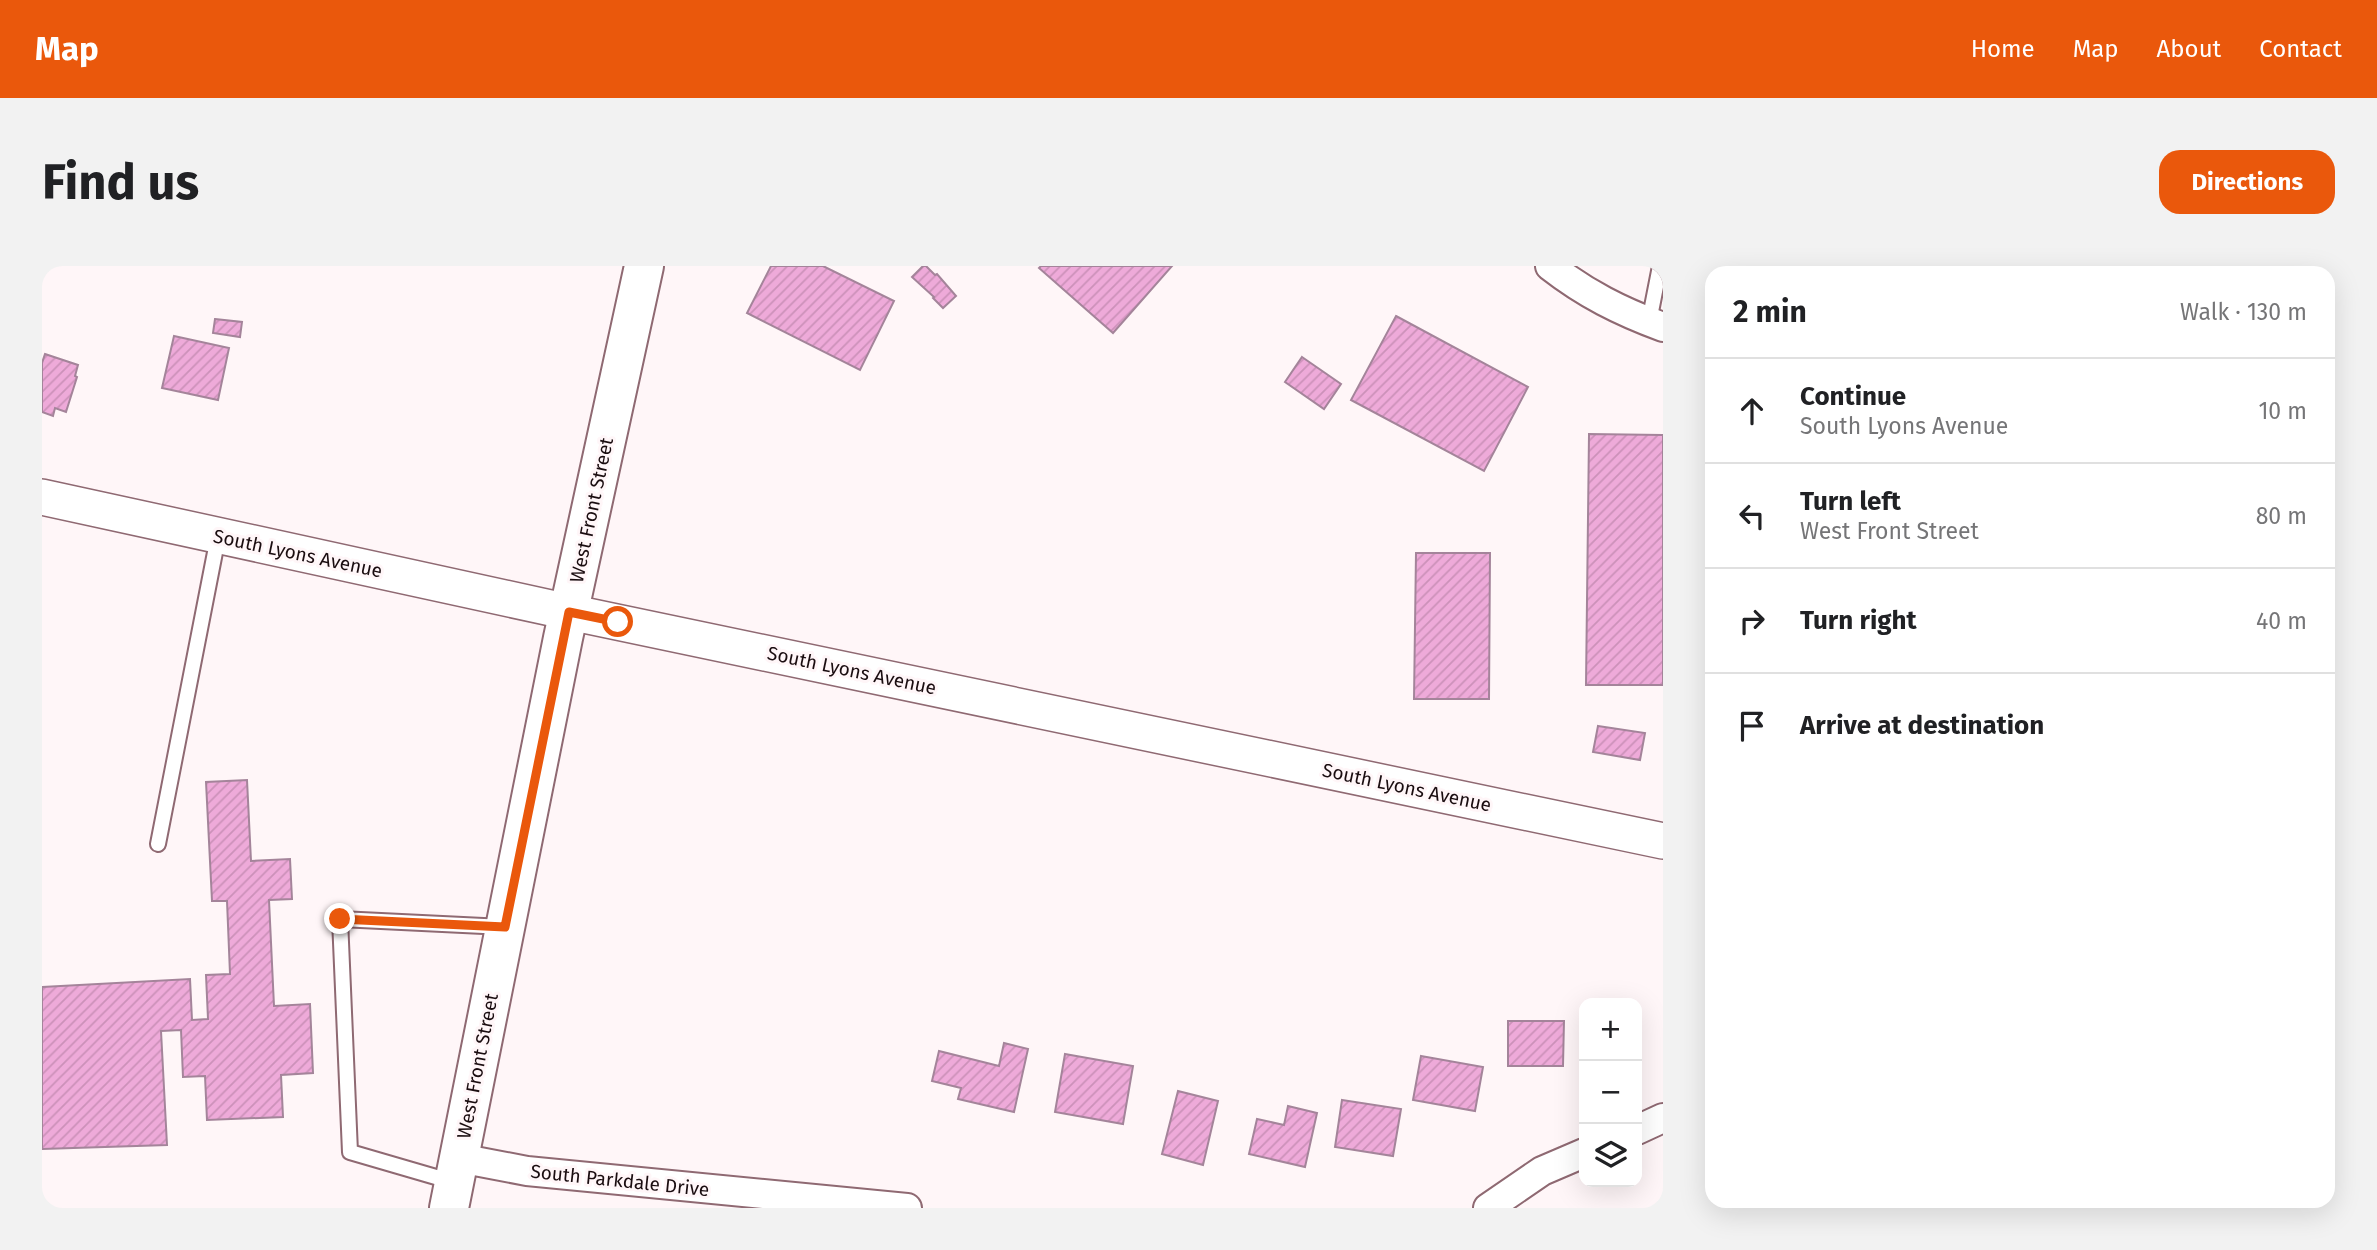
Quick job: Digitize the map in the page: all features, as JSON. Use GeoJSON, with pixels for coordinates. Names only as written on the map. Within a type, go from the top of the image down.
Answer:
{"type":"FeatureCollection","features":[{"type":"Feature","properties":{"kind":"main road","name":"West Front Street"},"geometry":{"type":"LineString","coordinates":[[454,1183],[569,612],[644,266]]}},
{"type":"Feature","properties":{"kind":"street"},"geometry":{"type":"LineString","coordinates":[[1550,266],[1590,295],[1656,325]]}},
{"type":"Feature","properties":{"kind":"street","name":"South Lyons Avenue"},"geometry":{"type":"LineString","coordinates":[[42,497],[569,612],[1663,841]]}},
{"type":"Feature","properties":{"kind":"street"},"geometry":{"type":"LineString","coordinates":[[1642,1128],[1663,1118]]}},
{"type":"Feature","properties":{"kind":"street"},"geometry":{"type":"LineString","coordinates":[[1488,1208],[1542,1171],[1579,1155]]}},
{"type":"Feature","properties":{"kind":"street","name":"South Parkdale Drive"},"geometry":{"type":"LineString","coordinates":[[454,1183],[527,1171],[907,1208]]}},
{"type":"Feature","properties":{"kind":"lane"},"geometry":{"type":"LineString","coordinates":[[1656,325],[1660,266]]}},
{"type":"Feature","properties":{"kind":"lane"},"geometry":{"type":"LineString","coordinates":[[158,844],[218,535]]}},
{"type":"Feature","properties":{"kind":"lane"},"geometry":{"type":"LineString","coordinates":[[454,1183],[350,1152],[340,919],[505,927]]}},
{"type":"Feature","properties":{"kind":"building"},"geometry":{"type":"Polygon","coordinates":[[[771,266],[823,266],[894,301],[860,370],[747,313],[771,266]]]}},
{"type":"Feature","properties":{"kind":"building"},"geometry":{"type":"Polygon","coordinates":[[[923,266],[937,274],[956,296],[943,308],[912,277],[923,266]]]}},
{"type":"Feature","properties":{"kind":"building"},"geometry":{"type":"Polygon","coordinates":[[[1172,266],[1113,333],[1039,268],[1172,266]]]}},
{"type":"Feature","properties":{"kind":"building"},"geometry":{"type":"Polygon","coordinates":[[[1396,316],[1528,387],[1484,471],[1351,400],[1396,316]]]}},
{"type":"Feature","properties":{"kind":"building"},"geometry":{"type":"Polygon","coordinates":[[[215,319],[242,322],[240,337],[213,333],[215,319]]]}},
{"type":"Feature","properties":{"kind":"building"},"geometry":{"type":"Polygon","coordinates":[[[174,336],[229,348],[218,400],[162,388],[174,336]]]}},
{"type":"Feature","properties":{"kind":"building"},"geometry":{"type":"Polygon","coordinates":[[[45,354],[78,365],[66,412],[55,408],[53,416],[42,412],[42,363],[45,354]]]}},
{"type":"Feature","properties":{"kind":"building"},"geometry":{"type":"Polygon","coordinates":[[[1302,357],[1341,384],[1324,409],[1285,382],[1302,357]]]}},
{"type":"Feature","properties":{"kind":"building"},"geometry":{"type":"Polygon","coordinates":[[[1589,434],[1663,435],[1663,685],[1586,685],[1589,434]]]}},
{"type":"Feature","properties":{"kind":"building"},"geometry":{"type":"Polygon","coordinates":[[[1416,553],[1490,553],[1489,699],[1414,699],[1416,553]]]}},
{"type":"Feature","properties":{"kind":"building"},"geometry":{"type":"Polygon","coordinates":[[[1598,726],[1645,733],[1640,760],[1593,752],[1598,726]]]}},
{"type":"Feature","properties":{"kind":"building"},"geometry":{"type":"Polygon","coordinates":[[[247,780],[251,861],[290,859],[292,899],[269,900],[274,1006],[310,1004],[313,1073],[281,1075],[283,1117],[207,1120],[205,1076],[183,1077],[181,1030],[161,1031],[167,1145],[42,1149],[42,987],[190,979],[192,1020],[208,1019],[206,975],[230,974],[227,901],[212,901],[206,782],[247,780]]]}},
{"type":"Feature","properties":{"kind":"building"},"geometry":{"type":"Polygon","coordinates":[[[1508,1021],[1564,1021],[1563,1066],[1508,1066],[1508,1021]]]}},
{"type":"Feature","properties":{"kind":"building"},"geometry":{"type":"Polygon","coordinates":[[[1004,1043],[1028,1049],[1014,1112],[958,1099],[961,1088],[932,1081],[939,1051],[999,1066],[1004,1043]]]}},
{"type":"Feature","properties":{"kind":"building"},"geometry":{"type":"Polygon","coordinates":[[[1065,1054],[1133,1066],[1123,1124],[1055,1112],[1065,1054]]]}},
{"type":"Feature","properties":{"kind":"building"},"geometry":{"type":"Polygon","coordinates":[[[1421,1056],[1483,1067],[1475,1111],[1413,1100],[1421,1056]]]}},
{"type":"Feature","properties":{"kind":"building"},"geometry":{"type":"Polygon","coordinates":[[[1178,1091],[1218,1101],[1203,1165],[1162,1154],[1178,1091]]]}},
{"type":"Feature","properties":{"kind":"building"},"geometry":{"type":"Polygon","coordinates":[[[1342,1100],[1401,1109],[1393,1156],[1335,1147],[1342,1100]]]}},
{"type":"Feature","properties":{"kind":"building"},"geometry":{"type":"Polygon","coordinates":[[[1288,1106],[1317,1113],[1305,1167],[1249,1154],[1257,1119],[1284,1125],[1288,1106]]]}},
{"type":"Feature","properties":{"kind":"route"},"geometry":{"type":"LineString","coordinates":[[340,919],[505,927],[569,612],[618,622]]}}]}
